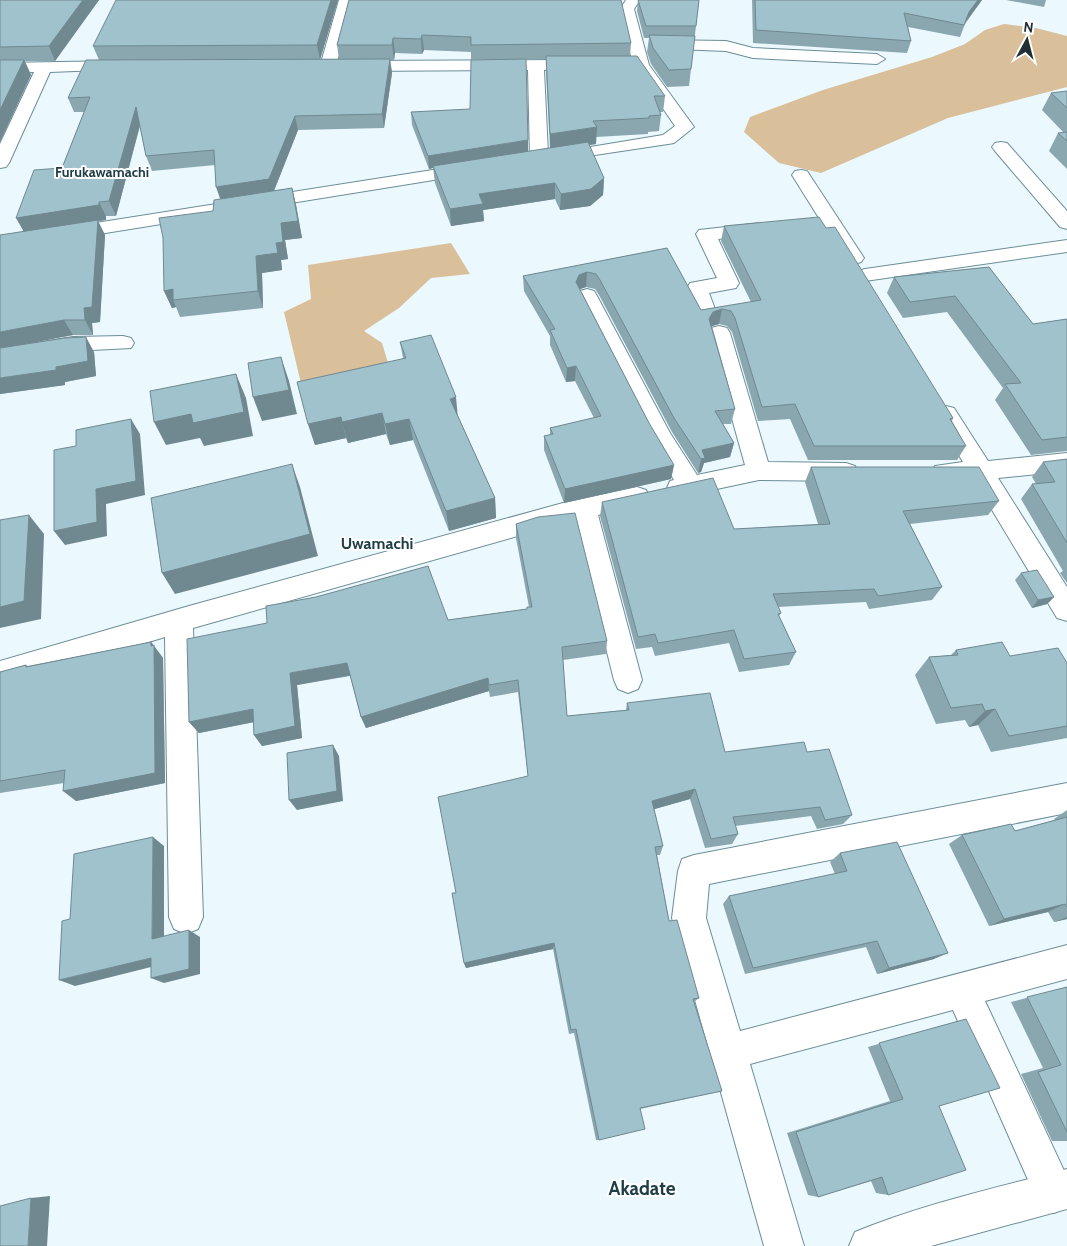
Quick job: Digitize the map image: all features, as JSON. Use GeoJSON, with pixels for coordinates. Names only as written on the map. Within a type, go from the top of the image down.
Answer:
{"type":"FeatureCollection","features":[{"type":"Feature","properties":{"kind":"street"},"geometry":{"type":"LineString","coordinates":[[346,0],[322,66],[594,65]]}},
{"type":"Feature","properties":{"kind":"street"},"geometry":{"type":"LineString","coordinates":[[520,162],[668,138],[685,127],[641,65],[626,6]]}},
{"type":"Feature","properties":{"kind":"street"},"geometry":{"type":"LineString","coordinates":[[636,45],[726,46],[753,53],[877,59]]}},
{"type":"Feature","properties":{"kind":"street"},"geometry":{"type":"LineString","coordinates":[[536,65],[539,158]]}},
{"type":"Feature","properties":{"kind":"street"},"geometry":{"type":"LineString","coordinates":[[622,65],[641,65]]}},
{"type":"Feature","properties":{"kind":"street"},"geometry":{"type":"LineString","coordinates":[[0,68],[132,66]]}},
{"type":"Feature","properties":{"kind":"street"},"geometry":{"type":"LineString","coordinates":[[0,164],[44,68]]}},
{"type":"Feature","properties":{"kind":"street"},"geometry":{"type":"LineString","coordinates":[[1002,147],[1067,223]]}},
{"type":"Feature","properties":{"kind":"street"},"geometry":{"type":"LineString","coordinates":[[0,244],[490,166]]}},
{"type":"Feature","properties":{"kind":"street"},"geometry":{"type":"LineString","coordinates":[[801,175],[822,224],[870,284],[1067,246]]}},
{"type":"Feature","properties":{"kind":"street"},"geometry":{"type":"LineString","coordinates":[[704,309],[697,288],[730,283],[706,234],[783,227]]}},
{"type":"Feature","properties":{"kind":"street"},"geometry":{"type":"LineString","coordinates":[[587,296],[660,437],[690,486]]}},
{"type":"Feature","properties":{"kind":"street"},"geometry":{"type":"LineString","coordinates":[[719,333],[758,471]]}},
{"type":"Feature","properties":{"kind":"street"},"geometry":{"type":"LineString","coordinates":[[0,356],[74,344],[124,343]]}},
{"type":"Feature","properties":{"kind":"street"},"geometry":{"type":"LineString","coordinates":[[935,394],[980,471],[1067,610]]}},
{"type":"Feature","properties":{"kind":"street"},"geometry":{"type":"LineString","coordinates":[[922,472],[980,471],[1067,462]]}},
{"type":"Feature","properties":{"kind":"street"},"geometry":{"type":"LineString","coordinates":[[0,674],[179,621],[584,509],[758,471],[873,472]]}},
{"type":"Feature","properties":{"kind":"street"},"geometry":{"type":"LineString","coordinates":[[584,509],[628,680]]}},
{"type":"Feature","properties":{"kind":"street"},"geometry":{"type":"LineString","coordinates":[[179,621],[186,917]]}},
{"type":"Feature","properties":{"kind":"street"},"geometry":{"type":"LineString","coordinates":[[784,1246],[690,918],[694,871],[1067,798]]}},
{"type":"Feature","properties":{"kind":"street"},"geometry":{"type":"LineString","coordinates":[[728,1052],[1067,962]]}},
{"type":"Feature","properties":{"kind":"street"},"geometry":{"type":"LineString","coordinates":[[869,1246],[916,1230],[1060,1191],[962,990]]}},
{"type":"Feature","properties":{"kind":"shaded area"},"geometry":{"type":"Polygon","coordinates":[[[1004,24],[1036,28],[1067,36],[1067,87],[948,118],[821,173],[779,163],[744,132],[750,117],[823,90],[932,57],[965,44],[985,30],[1004,24]]]}},
{"type":"Feature","properties":{"kind":"shaded area"},"geometry":{"type":"Polygon","coordinates":[[[451,243],[470,274],[431,278],[399,308],[364,331],[382,343],[392,376],[304,396],[284,312],[311,299],[308,265],[451,243]]]}},
{"type":"Feature","properties":{"kind":"building"},"geometry":{"type":"Polygon","coordinates":[[[0,0],[83,0],[49,46],[0,47],[0,0]]]}},
{"type":"Feature","properties":{"kind":"building"},"geometry":{"type":"Polygon","coordinates":[[[116,0],[331,0],[317,45],[93,46],[116,0]]]}},
{"type":"Feature","properties":{"kind":"building"},"geometry":{"type":"Polygon","coordinates":[[[349,0],[621,0],[631,43],[471,45],[471,37],[422,35],[421,39],[393,38],[392,45],[337,45],[349,0]]]}},
{"type":"Feature","properties":{"kind":"building"},"geometry":{"type":"Polygon","coordinates":[[[638,0],[699,0],[696,26],[646,26],[638,0]]]}},
{"type":"Feature","properties":{"kind":"building"},"geometry":{"type":"Polygon","coordinates":[[[755,0],[978,0],[969,12],[964,25],[904,13],[911,41],[756,30],[755,0]]]}},
{"type":"Feature","properties":{"kind":"building"},"geometry":{"type":"Polygon","coordinates":[[[649,35],[695,36],[691,69],[669,70],[653,48],[649,35]]]}},
{"type":"Feature","properties":{"kind":"building"},"geometry":{"type":"Polygon","coordinates":[[[546,56],[637,56],[665,96],[654,96],[661,115],[649,116],[649,118],[593,121],[597,127],[550,134],[546,56]]]}},
{"type":"Feature","properties":{"kind":"building"},"geometry":{"type":"Polygon","coordinates":[[[390,59],[382,114],[295,116],[269,179],[216,187],[214,150],[146,156],[136,107],[109,201],[99,202],[99,205],[16,218],[34,170],[62,168],[90,97],[68,98],[86,60],[390,59]]]}},
{"type":"Feature","properties":{"kind":"building"},"geometry":{"type":"Polygon","coordinates":[[[526,59],[528,140],[428,156],[411,112],[470,109],[471,60],[526,59]]]}},
{"type":"Feature","properties":{"kind":"building"},"geometry":{"type":"Polygon","coordinates":[[[0,60],[24,60],[0,110],[0,60]]]}},
{"type":"Feature","properties":{"kind":"building"},"geometry":{"type":"Polygon","coordinates":[[[1067,91],[1067,108],[1051,93],[1067,91]]]}},
{"type":"Feature","properties":{"kind":"building"},"geometry":{"type":"Polygon","coordinates":[[[1067,132],[1067,141],[1058,133],[1067,132]]]}},
{"type":"Feature","properties":{"kind":"building"},"geometry":{"type":"Polygon","coordinates":[[[588,142],[604,178],[591,189],[561,194],[555,183],[479,194],[483,204],[450,209],[433,166],[588,142]]]}},
{"type":"Feature","properties":{"kind":"building"},"geometry":{"type":"Polygon","coordinates":[[[292,188],[298,221],[281,223],[283,242],[276,243],[278,253],[256,256],[258,291],[173,300],[173,289],[164,291],[163,238],[159,218],[213,211],[214,200],[292,188]]]}},
{"type":"Feature","properties":{"kind":"building"},"geometry":{"type":"Polygon","coordinates":[[[819,217],[826,228],[835,227],[953,418],[950,419],[966,446],[814,446],[795,404],[762,407],[735,318],[731,311],[722,309],[713,312],[709,319],[735,409],[715,411],[734,443],[702,450],[705,458],[701,459],[674,418],[600,280],[596,274],[587,272],[579,275],[576,282],[649,423],[674,465],[565,489],[544,436],[553,434],[550,428],[601,416],[576,366],[567,368],[550,330],[555,329],[523,276],[667,248],[701,310],[761,300],[724,226],[819,217]]]}},
{"type":"Feature","properties":{"kind":"building"},"geometry":{"type":"Polygon","coordinates":[[[98,220],[92,307],[84,308],[85,320],[64,320],[0,332],[0,235],[98,220]]]}},
{"type":"Feature","properties":{"kind":"building"},"geometry":{"type":"Polygon","coordinates":[[[989,267],[1033,324],[1067,319],[1067,437],[1042,440],[1005,384],[1021,383],[955,296],[910,302],[894,277],[989,267]]]}},
{"type":"Feature","properties":{"kind":"building"},"geometry":{"type":"Polygon","coordinates":[[[431,335],[456,397],[450,399],[495,498],[446,511],[409,419],[385,424],[382,413],[342,422],[341,417],[308,424],[297,382],[406,358],[400,342],[431,335]]]}},
{"type":"Feature","properties":{"kind":"building"},"geometry":{"type":"Polygon","coordinates":[[[86,337],[88,361],[56,367],[56,370],[0,378],[0,348],[65,338],[86,337]]]}},
{"type":"Feature","properties":{"kind":"building"},"geometry":{"type":"Polygon","coordinates":[[[281,357],[289,390],[253,397],[248,363],[281,357]]]}},
{"type":"Feature","properties":{"kind":"building"},"geometry":{"type":"Polygon","coordinates":[[[236,374],[244,412],[193,423],[191,414],[154,422],[150,391],[236,374]]]}},
{"type":"Feature","properties":{"kind":"building"},"geometry":{"type":"Polygon","coordinates":[[[131,419],[136,481],[96,489],[97,522],[54,531],[54,450],[76,446],[76,430],[131,419]]]}},
{"type":"Feature","properties":{"kind":"building"},"geometry":{"type":"Polygon","coordinates":[[[1067,459],[1067,543],[1032,484],[1055,482],[1043,462],[1067,459]]]}},
{"type":"Feature","properties":{"kind":"building"},"geometry":{"type":"Polygon","coordinates":[[[292,464],[310,534],[162,573],[151,498],[292,464]]]}},
{"type":"Feature","properties":{"kind":"building"},"geometry":{"type":"Polygon","coordinates":[[[811,467],[979,467],[999,501],[903,511],[942,587],[878,596],[874,589],[773,594],[781,613],[778,614],[796,652],[744,659],[734,630],[658,643],[655,634],[638,637],[602,502],[713,478],[734,529],[830,524],[811,467]]]}},
{"type":"Feature","properties":{"kind":"building"},"geometry":{"type":"Polygon","coordinates":[[[575,513],[607,641],[562,647],[567,716],[629,710],[627,703],[710,693],[725,752],[804,742],[807,752],[829,749],[852,815],[825,820],[820,807],[733,817],[738,834],[711,839],[695,789],[652,801],[663,846],[655,847],[669,921],[677,920],[699,998],[693,999],[722,1091],[640,1108],[645,1129],[599,1140],[576,1029],[571,1030],[554,943],[464,963],[452,893],[456,893],[438,797],[528,776],[518,680],[489,685],[488,678],[361,717],[347,663],[290,673],[295,726],[254,735],[253,709],[189,722],[187,639],[267,623],[266,606],[316,597],[428,566],[448,620],[527,609],[527,607],[532,607],[516,524],[538,517],[575,513]]]}},
{"type":"Feature","properties":{"kind":"building"},"geometry":{"type":"Polygon","coordinates":[[[29,515],[24,601],[0,607],[0,520],[29,515]]]}},
{"type":"Feature","properties":{"kind":"building"},"geometry":{"type":"Polygon","coordinates":[[[1037,570],[1054,597],[1038,600],[1021,573],[1037,570]]]}},
{"type":"Feature","properties":{"kind":"building"},"geometry":{"type":"Polygon","coordinates":[[[151,642],[151,646],[154,645],[155,773],[63,791],[65,770],[0,781],[0,672],[26,665],[26,667],[151,642]]]}},
{"type":"Feature","properties":{"kind":"building"},"geometry":{"type":"Polygon","coordinates":[[[1002,642],[1010,656],[1058,648],[1067,663],[1067,726],[1009,736],[995,709],[985,711],[982,704],[951,708],[929,657],[958,655],[956,650],[1002,642]]]}},
{"type":"Feature","properties":{"kind":"building"},"geometry":{"type":"Polygon","coordinates":[[[333,745],[337,791],[289,800],[287,753],[333,745]]]}},
{"type":"Feature","properties":{"kind":"building"},"geometry":{"type":"Polygon","coordinates":[[[1067,817],[1067,907],[1065,904],[1004,919],[962,835],[1011,824],[1015,831],[1067,817]]]}},
{"type":"Feature","properties":{"kind":"building"},"geometry":{"type":"Polygon","coordinates":[[[153,837],[152,939],[189,930],[189,969],[151,978],[151,958],[59,980],[62,921],[70,919],[74,854],[153,837]]]}},
{"type":"Feature","properties":{"kind":"building"},"geometry":{"type":"Polygon","coordinates":[[[897,842],[948,953],[889,968],[877,941],[753,968],[729,896],[847,871],[840,853],[897,842]]]}},
{"type":"Feature","properties":{"kind":"building"},"geometry":{"type":"Polygon","coordinates":[[[1067,987],[1067,1132],[1038,1072],[1061,1065],[1027,997],[1067,987]]]}},
{"type":"Feature","properties":{"kind":"building"},"geometry":{"type":"Polygon","coordinates":[[[966,1019],[1000,1088],[939,1106],[966,1170],[888,1195],[882,1177],[818,1197],[796,1132],[903,1099],[879,1043],[966,1019]]]}},
{"type":"Feature","properties":{"kind":"building"},"geometry":{"type":"Polygon","coordinates":[[[31,1198],[28,1246],[0,1246],[0,1206],[31,1198]]]}},
{"type":"Feature","properties":{"kind":"district","name":"Furukawamachi"},"geometry":{"type":"Point","coordinates":[102,172]}},
{"type":"Feature","properties":{"kind":"district","name":"Uwamachi"},"geometry":{"type":"Point","coordinates":[377,543]}},
{"type":"Feature","properties":{"kind":"district","name":"Akadate"},"geometry":{"type":"Point","coordinates":[642,1188]}}]}
